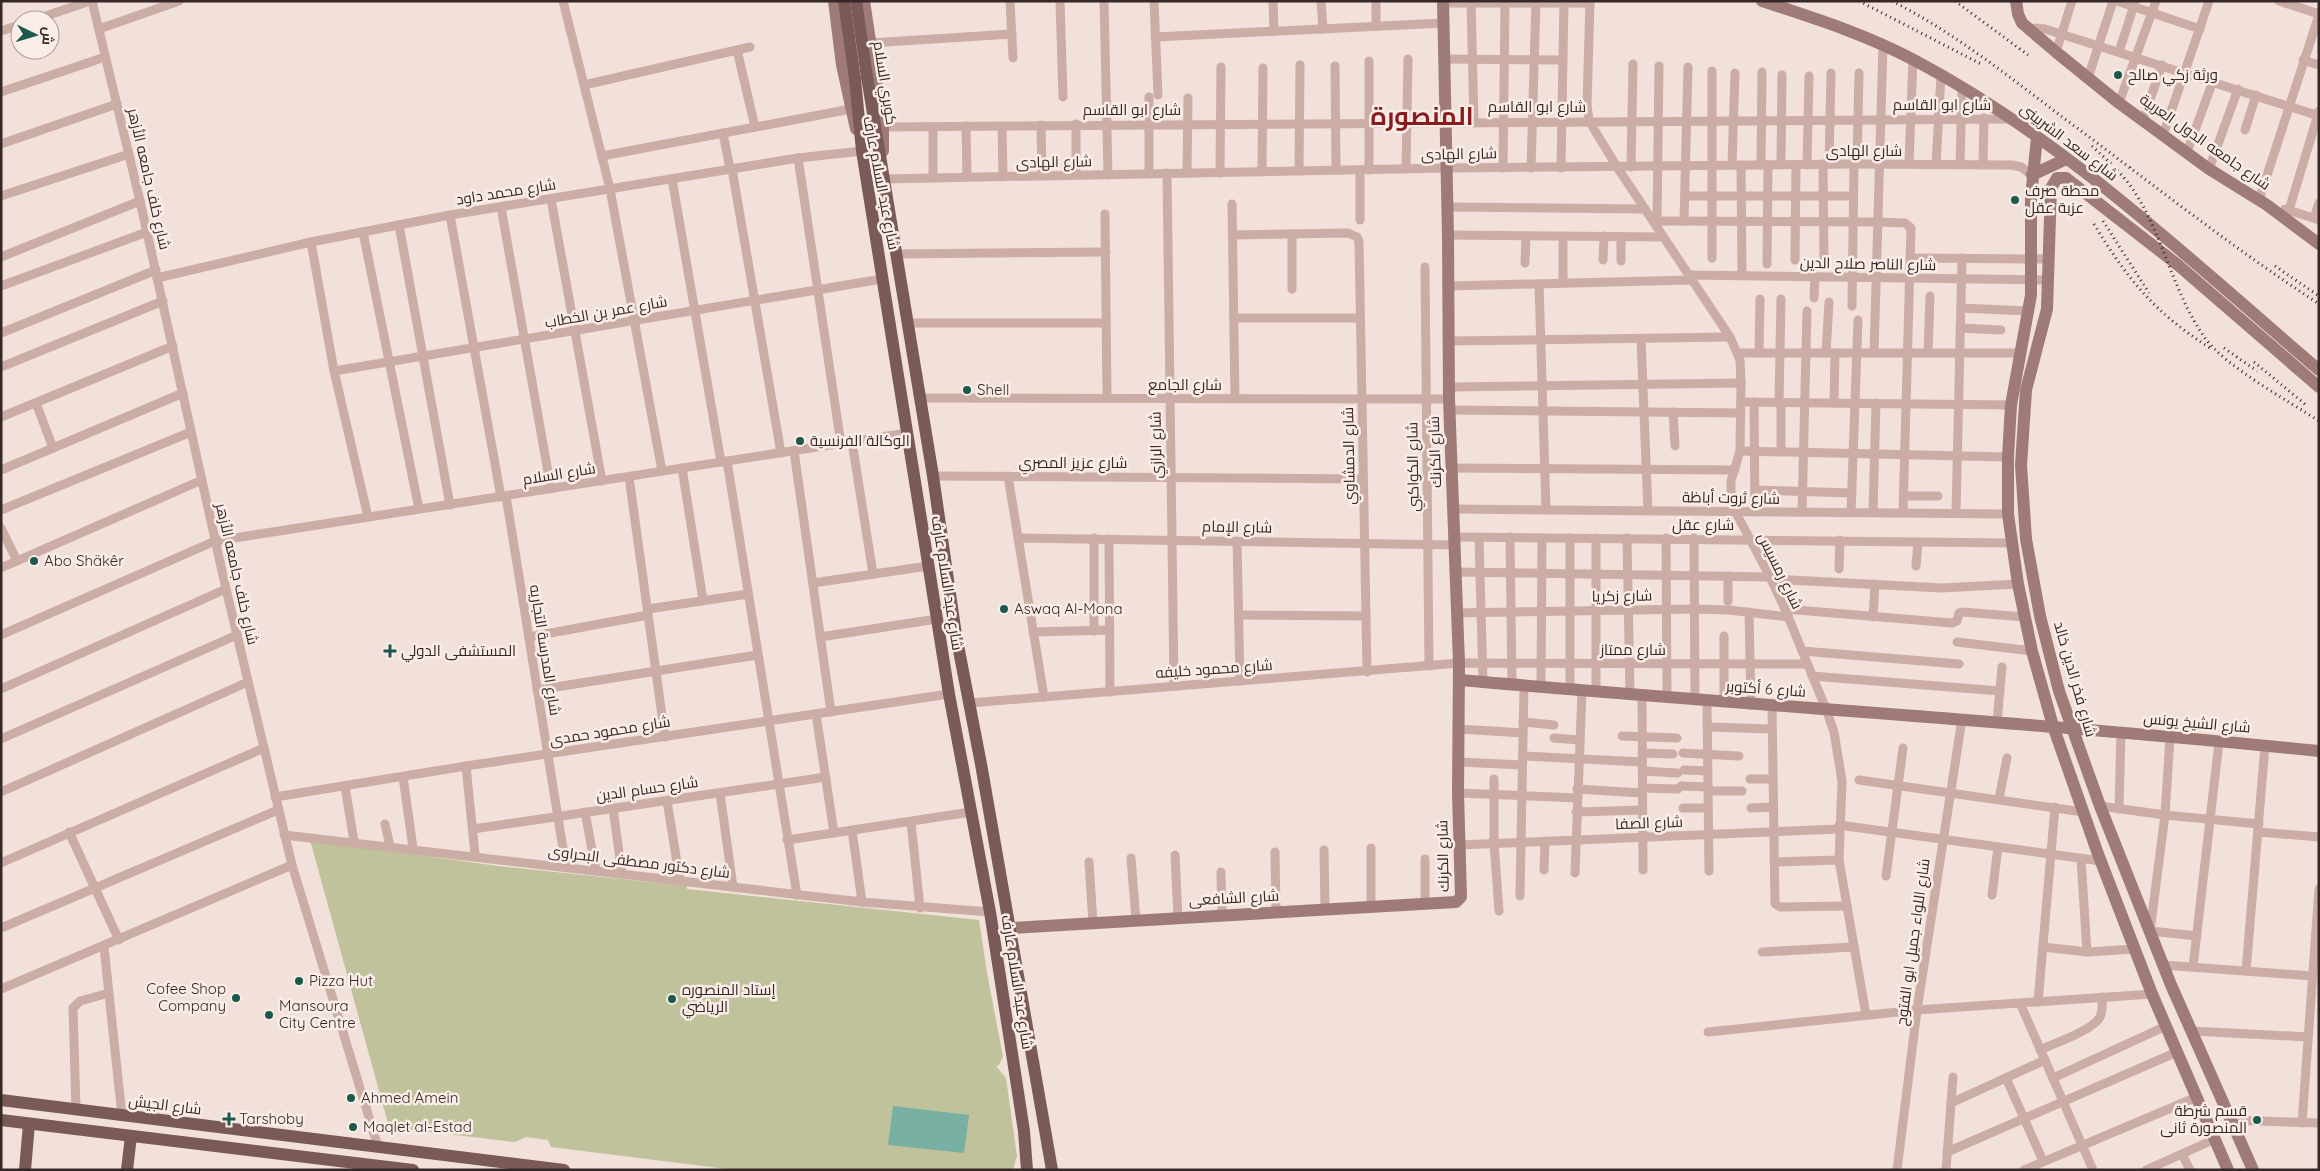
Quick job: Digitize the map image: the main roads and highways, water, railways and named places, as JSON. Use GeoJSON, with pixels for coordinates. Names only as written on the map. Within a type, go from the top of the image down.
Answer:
{"type":"FeatureCollection","features":[{"type":"Feature","properties":{"kind":"main road","name":"شارع عبد السلام عارف"},"geometry":{"type":"LineString","coordinates":[[834,1],[842,65],[862,151],[949,694],[990,912],[1024,1131],[1027,1170]]}},
{"type":"Feature","properties":{"kind":"main road","name":"كوبري السلام"},"geometry":{"type":"LineString","coordinates":[[844,1],[882,174]]}},
{"type":"Feature","properties":{"kind":"main road","name":"كوبري السلام"},"geometry":{"type":"LineString","coordinates":[[856,1],[861,78],[862,151]]}},
{"type":"Feature","properties":{"kind":"main road","name":"شارع عبد السلام عارف"},"geometry":{"type":"LineString","coordinates":[[864,1],[883,127],[882,174],[933,476],[956,635],[970,703],[1052,1170]]}},
{"type":"Feature","properties":{"kind":"main road","name":"شارع سعد الشربينى"},"geometry":{"type":"LineString","coordinates":[[1762,1],[1843,27],[1913,59],[2012,119],[2143,218],[2319,370]]}},
{"type":"Feature","properties":{"kind":"main road","name":"شارع جامعه الدول العربية"},"geometry":{"type":"LineString","coordinates":[[2016,1],[2019,19],[2029,31],[2163,135],[2209,168],[2263,202],[2319,244]]}},
{"type":"Feature","properties":{"kind":"main road","name":"شارع الكرنك"},"geometry":{"type":"LineString","coordinates":[[1443,2],[1448,207],[1449,398],[1460,680],[1458,793],[1461,893],[1459,900]]}},
{"type":"Feature","properties":{"kind":"main road"},"geometry":{"type":"LineString","coordinates":[[842,65],[873,60]]}},
{"type":"Feature","properties":{"kind":"main road"},"geometry":{"type":"LineString","coordinates":[[2037,137],[2032,175],[2032,280],[2011,405],[2008,457],[2008,514],[2024,617],[2053,726],[2101,862],[2152,994],[2228,1170]]}},
{"type":"Feature","properties":{"kind":"main road"},"geometry":{"type":"LineString","coordinates":[[2032,175],[2066,159]]}},
{"type":"Feature","properties":{"kind":"main road","name":"شارع فخر الدين خالد"},"geometry":{"type":"LineString","coordinates":[[2066,178],[2057,178],[2050,188],[2047,310],[2026,390],[2022,436],[2022,502],[2040,616],[2059,691],[2100,806],[2171,985],[2253,1170]]}},
{"type":"Feature","properties":{"kind":"main road","name":"شارع سعد الشربينى"},"geometry":{"type":"LineString","coordinates":[[2066,178],[2178,265],[2319,387]]}},
{"type":"Feature","properties":{"kind":"main road"},"geometry":{"type":"LineString","coordinates":[[2134,230],[2143,218]]}},
{"type":"Feature","properties":{"kind":"main road","name":"شارع 6 أكتوبر"},"geometry":{"type":"LineString","coordinates":[[1460,680],[1772,707],[1826,709],[2071,728]]}},
{"type":"Feature","properties":{"kind":"main road","name":"شارع الشيخ يونس"},"geometry":{"type":"LineString","coordinates":[[2071,728],[2319,751]]}},
{"type":"Feature","properties":{"kind":"main road","name":"شارع الشافعى"},"geometry":{"type":"LineString","coordinates":[[1010,928],[1425,904],[1459,900]]}},
{"type":"Feature","properties":{"kind":"main road"},"geometry":{"type":"LineString","coordinates":[[2152,994],[2171,985]]}},
{"type":"Feature","properties":{"kind":"main road"},"geometry":{"type":"LineString","coordinates":[[7,1100],[8,1111],[6,1121],[370,1167],[413,1170]]}},
{"type":"Feature","properties":{"kind":"main road","name":"شارع الجيش"},"geometry":{"type":"LineString","coordinates":[[7,1100],[122,1116],[564,1170]]}},
{"type":"Feature","properties":{"kind":"main road"},"geometry":{"type":"LineString","coordinates":[[2213,1134],[2231,1120]]}},
{"type":"Feature","properties":{"kind":"main road"},"geometry":{"type":"LineString","coordinates":[[25,1170],[29,1124]]}},
{"type":"Feature","properties":{"kind":"main road"},"geometry":{"type":"LineString","coordinates":[[127,1170],[131,1136]]}},
{"type":"Feature","properties":{"kind":"water"},"geometry":{"type":"Polygon","coordinates":[[[893,1106],[969,1115],[964,1153],[888,1145],[893,1106]]]}},
{"type":"Feature","properties":{"kind":"railway"},"geometry":{"type":"LineString","coordinates":[[1859,1],[1981,64]]}},
{"type":"Feature","properties":{"kind":"railway"},"geometry":{"type":"LineString","coordinates":[[1892,1],[1958,40],[2221,236],[2319,304]]}},
{"type":"Feature","properties":{"kind":"railway"},"geometry":{"type":"LineString","coordinates":[[1955,1],[2028,55]]}},
{"type":"Feature","properties":{"kind":"railway"},"geometry":{"type":"LineString","coordinates":[[2092,146],[2120,173],[2134,191],[2153,227],[2185,303],[2205,338],[2227,360],[2242,371],[2319,421]]}},
{"type":"Feature","properties":{"kind":"railway"},"geometry":{"type":"LineString","coordinates":[[2103,221],[2149,293]]}},
{"type":"Feature","properties":{"kind":"railway"},"geometry":{"type":"LineString","coordinates":[[2094,224],[2106,244],[2144,294],[2190,335],[2210,348]]}},
{"type":"Feature","properties":{"kind":"railway"},"geometry":{"type":"LineString","coordinates":[[2275,266],[2319,296]]}},
{"type":"Feature","properties":{"kind":"railway"},"geometry":{"type":"LineString","coordinates":[[2224,348],[2257,371]]}},
{"type":"Feature","properties":{"kind":"railway"},"geometry":{"type":"LineString","coordinates":[[2254,362],[2306,405]]}},
{"type":"Feature","properties":{"kind":"place","name":"ورثة زكي صالح"},"geometry":{"type":"Point","coordinates":[2118,75]}},
{"type":"Feature","properties":{"kind":"place","name":"محطة صرف عزبة عقل"},"geometry":{"type":"Point","coordinates":[2015,200]}},
{"type":"Feature","properties":{"kind":"place","name":"Shell"},"geometry":{"type":"Point","coordinates":[967,390]}},
{"type":"Feature","properties":{"kind":"place","name":"الوكالة الفرنسية"},"geometry":{"type":"Point","coordinates":[800,441]}},
{"type":"Feature","properties":{"kind":"place","name":"Abo Shäkêr"},"geometry":{"type":"Point","coordinates":[34,561]}},
{"type":"Feature","properties":{"kind":"place","name":"Aswaq Al-Mona"},"geometry":{"type":"Point","coordinates":[1004,609]}},
{"type":"Feature","properties":{"kind":"place","name":"المستشفى الدولي"},"geometry":{"type":"Point","coordinates":[390,651]}},
{"type":"Feature","properties":{"kind":"place","name":"Pizza Hut"},"geometry":{"type":"Point","coordinates":[299,981]}},
{"type":"Feature","properties":{"kind":"place","name":"Cofee Shop Company"},"geometry":{"type":"Point","coordinates":[236,998]}},
{"type":"Feature","properties":{"kind":"place","name":"إستاد المنصوره الرياضي"},"geometry":{"type":"Point","coordinates":[672,999]}},
{"type":"Feature","properties":{"kind":"place","name":"Mansoura City Centre"},"geometry":{"type":"Point","coordinates":[269,1015]}},
{"type":"Feature","properties":{"kind":"place","name":"Ahmed Amein"},"geometry":{"type":"Point","coordinates":[351,1098]}},
{"type":"Feature","properties":{"kind":"place","name":"Tarshoby"},"geometry":{"type":"Point","coordinates":[229,1119]}},
{"type":"Feature","properties":{"kind":"place","name":"قسم شرطة المنصورة ثانى"},"geometry":{"type":"Point","coordinates":[2257,1120]}},
{"type":"Feature","properties":{"kind":"place","name":"Maqlet al-Estad"},"geometry":{"type":"Point","coordinates":[353,1127]}},
{"type":"Feature","properties":{"kind":"district","name":"المنصورة"},"geometry":{"type":"Point","coordinates":[1422,116]}}]}
